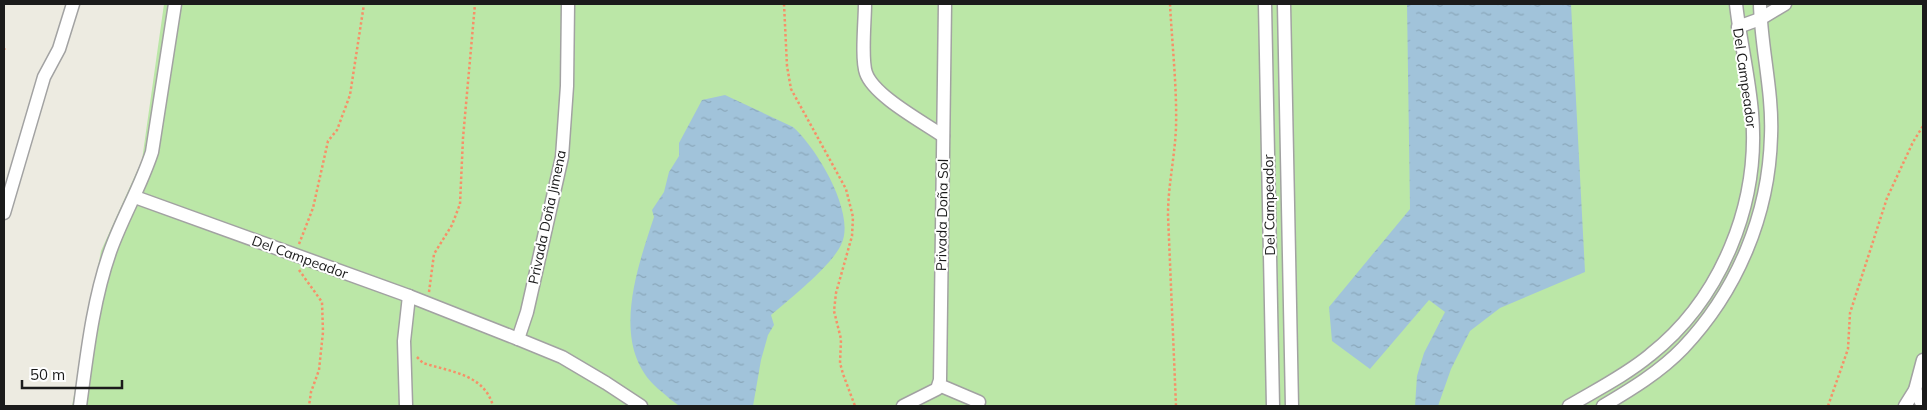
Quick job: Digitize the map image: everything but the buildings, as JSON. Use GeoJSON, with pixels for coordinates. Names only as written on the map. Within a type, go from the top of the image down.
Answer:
{"type":"FeatureCollection","features":[{"type":"Feature","properties":{"kind":"street"},"geometry":{"type":"LineString","coordinates":[[4,213],[44,77],[59,49],[73,4]]}},
{"type":"Feature","properties":{"kind":"street"},"geometry":{"type":"LineString","coordinates":[[80,406],[101,282],[111,249],[135,197],[152,152],[159,120],[175,4]]}},
{"type":"Feature","properties":{"kind":"street","name":"Privada Doña Jimena"},"geometry":{"type":"LineString","coordinates":[[518,339],[527,312],[562,157],[567,86],[568,4]]}},
{"type":"Feature","properties":{"kind":"street"},"geometry":{"type":"LineString","coordinates":[[865,4],[865,71],[870,82],[884,95],[943,136]]}},
{"type":"Feature","properties":{"kind":"street","name":"Privada Doña Sol"},"geometry":{"type":"LineString","coordinates":[[939,385],[946,4]]}},
{"type":"Feature","properties":{"kind":"street","name":"Del Campeador"},"geometry":{"type":"LineString","coordinates":[[1265,4],[1273,406]]}},
{"type":"Feature","properties":{"kind":"street","name":"Del Campeador"},"geometry":{"type":"LineString","coordinates":[[1284,4],[1292,406]]}},
{"type":"Feature","properties":{"kind":"street","name":"Del Campeador"},"geometry":{"type":"LineString","coordinates":[[1569,406],[1648,357],[1666,342],[1689,319],[1710,290],[1722,267],[1746,196],[1753,141],[1752,113],[1736,4]]}},
{"type":"Feature","properties":{"kind":"street","name":"Del Campeador"},"geometry":{"type":"LineString","coordinates":[[1603,406],[1627,392],[1682,350],[1701,327],[1735,275],[1757,223],[1766,190],[1770,162],[1771,124],[1760,4]]}},
{"type":"Feature","properties":{"kind":"street"},"geometry":{"type":"LineString","coordinates":[[1738,27],[1760,19],[1785,4]]}},
{"type":"Feature","properties":{"kind":"street"},"geometry":{"type":"LineString","coordinates":[[1266,46],[1285,47]]}},
{"type":"Feature","properties":{"kind":"street","name":"Del Campeador"},"geometry":{"type":"LineString","coordinates":[[135,197],[409,296],[562,357],[641,406]]}},
{"type":"Feature","properties":{"kind":"street"},"geometry":{"type":"LineString","coordinates":[[1270,249],[1289,248]]}},
{"type":"Feature","properties":{"kind":"street"},"geometry":{"type":"LineString","coordinates":[[1722,267],[1735,275]]}},
{"type":"Feature","properties":{"kind":"street"},"geometry":{"type":"LineString","coordinates":[[406,406],[404,340],[409,296]]}},
{"type":"Feature","properties":{"kind":"street"},"geometry":{"type":"LineString","coordinates":[[1905,406],[1915,390],[1923,360]]}},
{"type":"Feature","properties":{"kind":"street"},"geometry":{"type":"LineString","coordinates":[[904,406],[939,385],[979,402]]}},
{"type":"Feature","properties":{"kind":"street"},"geometry":{"type":"LineString","coordinates":[[1915,390],[1922,406]]}},
{"type":"Feature","properties":{"kind":"path"},"geometry":{"type":"LineString","coordinates":[[309,406],[311,392],[319,370],[323,332],[322,302],[301,273],[294,255],[313,208],[328,141],[337,130],[350,95],[364,4]]}},
{"type":"Feature","properties":{"kind":"path"},"geometry":{"type":"LineString","coordinates":[[428,304],[434,254],[452,225],[460,204],[463,138],[475,4]]}},
{"type":"Feature","properties":{"kind":"path"},"geometry":{"type":"LineString","coordinates":[[784,4],[787,66],[791,88],[846,189],[853,217],[852,236],[836,293],[834,311],[841,339],[840,363],[855,406]]}},
{"type":"Feature","properties":{"kind":"path"},"geometry":{"type":"LineString","coordinates":[[1170,4],[1176,116],[1175,158],[1168,193],[1168,215],[1176,406]]}},
{"type":"Feature","properties":{"kind":"path"},"geometry":{"type":"LineString","coordinates":[[1828,406],[1848,349],[1850,313],[1887,198],[1913,142],[1923,126]]}},
{"type":"Feature","properties":{"kind":"path"},"geometry":{"type":"LineString","coordinates":[[404,340],[423,363],[472,379],[483,386],[490,395],[493,406]]}},
{"type":"Feature","properties":{"kind":"green space"},"geometry":{"type":"Polygon","coordinates":[[[164,4],[1923,4],[1923,406],[72,406],[101,251],[142,160],[164,4]]]}},
{"type":"Feature","properties":{"kind":"water"},"geometry":{"type":"Polygon","coordinates":[[[1407,4],[1571,4],[1585,272],[1500,308],[1470,331],[1451,369],[1438,406],[1415,406],[1417,376],[1424,353],[1445,312],[1429,300],[1370,369],[1332,341],[1329,307],[1410,209],[1407,4]]]}},
{"type":"Feature","properties":{"kind":"water"},"geometry":{"type":"Polygon","coordinates":[[[725,95],[793,127],[802,137],[823,165],[832,182],[839,199],[844,232],[841,245],[829,263],[771,315],[774,325],[768,335],[761,360],[753,406],[685,407],[673,401],[645,375],[635,354],[631,332],[631,308],[640,260],[654,217],[652,210],[664,192],[669,172],[679,156],[679,143],[702,100],[725,95]]]}}]}
